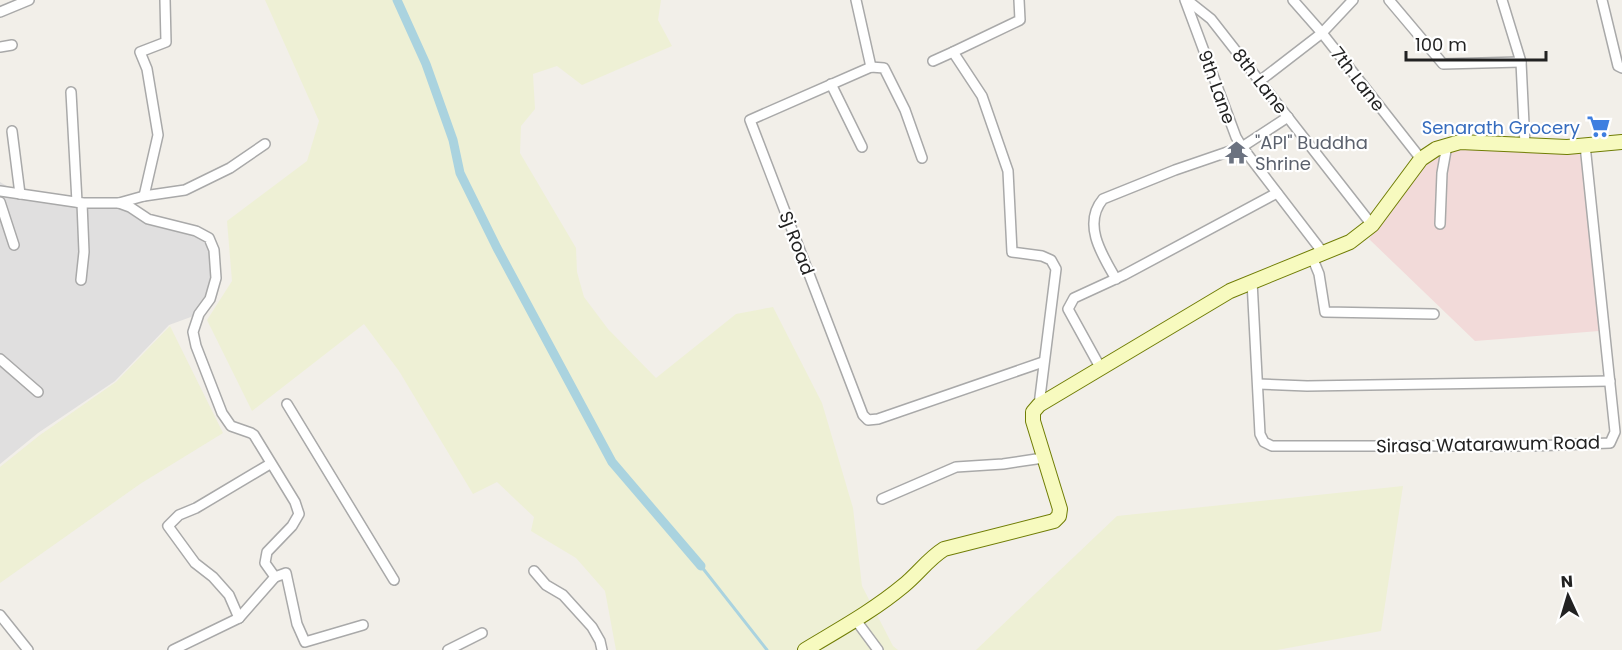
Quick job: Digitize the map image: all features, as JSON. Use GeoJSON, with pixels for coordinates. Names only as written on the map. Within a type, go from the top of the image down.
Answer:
{"type":"FeatureCollection","features":[{"type":"Feature","properties":{"kind":"street"},"geometry":{"type":"LineString","coordinates":[[0,12],[29,0]]}},
{"type":"Feature","properties":{"kind":"street"},"geometry":{"type":"LineString","coordinates":[[144,196],[158,135],[147,69],[140,52],[166,42],[165,0]]}},
{"type":"Feature","properties":{"kind":"street"},"geometry":{"type":"LineString","coordinates":[[856,0],[871,67],[884,68],[905,110],[922,158]]}},
{"type":"Feature","properties":{"kind":"street"},"geometry":{"type":"LineString","coordinates":[[933,61],[1020,20],[1019,0]]}},
{"type":"Feature","properties":{"kind":"street","name":"8th Lane"},"geometry":{"type":"LineString","coordinates":[[1186,0],[1211,19],[1261,80],[1372,225]]}},
{"type":"Feature","properties":{"kind":"street","name":"9th Lane"},"geometry":{"type":"LineString","coordinates":[[1186,0],[1236,137],[1277,193],[1318,256]]}},
{"type":"Feature","properties":{"kind":"street","name":"7th Lane"},"geometry":{"type":"LineString","coordinates":[[1293,0],[1322,33],[1421,159]]}},
{"type":"Feature","properties":{"kind":"street"},"geometry":{"type":"LineString","coordinates":[[1261,80],[1322,33],[1353,0]]}},
{"type":"Feature","properties":{"kind":"street"},"geometry":{"type":"LineString","coordinates":[[1389,0],[1443,64],[1521,62]]}},
{"type":"Feature","properties":{"kind":"street"},"geometry":{"type":"LineString","coordinates":[[1502,0],[1521,62],[1525,145]]}},
{"type":"Feature","properties":{"kind":"street"},"geometry":{"type":"LineString","coordinates":[[1602,0],[1618,66],[1622,68]]}},
{"type":"Feature","properties":{"kind":"street"},"geometry":{"type":"LineString","coordinates":[[0,47],[12,45]]}},
{"type":"Feature","properties":{"kind":"street"},"geometry":{"type":"LineString","coordinates":[[953,52],[982,96],[1008,171],[1012,252],[1042,256],[1051,260],[1056,269],[1039,405]]}},
{"type":"Feature","properties":{"kind":"street","name":"Sj Road"},"geometry":{"type":"LineString","coordinates":[[871,67],[750,120],[863,415],[868,420],[878,419],[1043,362]]}},
{"type":"Feature","properties":{"kind":"street"},"geometry":{"type":"LineString","coordinates":[[831,84],[862,147]]}},
{"type":"Feature","properties":{"kind":"street"},"geometry":{"type":"LineString","coordinates":[[71,92],[84,252],[81,280]]}},
{"type":"Feature","properties":{"kind":"street"},"geometry":{"type":"LineString","coordinates":[[1116,279],[1098,247],[1094,229],[1097,206],[1103,199],[1175,170],[1242,147],[1288,117]]}},
{"type":"Feature","properties":{"kind":"street"},"geometry":{"type":"LineString","coordinates":[[12,131],[20,194]]}},
{"type":"Feature","properties":{"kind":"street"},"geometry":{"type":"LineString","coordinates":[[805,650],[904,585],[931,557],[944,549],[1054,520],[1059,516],[1060,509],[1033,421],[1033,412],[1039,405],[1230,291],[1350,242],[1372,225],[1421,159],[1436,149],[1460,142],[1566,147],[1622,142]]}},
{"type":"Feature","properties":{"kind":"street"},"geometry":{"type":"LineString","coordinates":[[0,191],[80,203],[119,203],[144,196],[185,190],[230,168],[264,144]]}},
{"type":"Feature","properties":{"kind":"street"},"geometry":{"type":"LineString","coordinates":[[1440,224],[1442,173],[1448,145]]}},
{"type":"Feature","properties":{"kind":"street","name":"Sirasa Watarawum Road"},"geometry":{"type":"LineString","coordinates":[[1252,281],[1260,434],[1264,441],[1272,446],[1533,446],[1610,442],[1615,432],[1585,145]]}},
{"type":"Feature","properties":{"kind":"street"},"geometry":{"type":"LineString","coordinates":[[1100,367],[1068,309],[1074,298],[1116,279],[1277,193]]}},
{"type":"Feature","properties":{"kind":"street"},"geometry":{"type":"LineString","coordinates":[[0,202],[14,245]]}},
{"type":"Feature","properties":{"kind":"street"},"geometry":{"type":"LineString","coordinates":[[119,203],[130,207],[148,219],[203,233],[212,242],[216,278],[210,299],[199,314],[193,332],[196,346],[222,414],[231,426],[252,433],[295,502],[299,514],[292,526],[267,552],[266,563],[275,578]]}},
{"type":"Feature","properties":{"kind":"street"},"geometry":{"type":"LineString","coordinates":[[1318,256],[1325,312],[1434,314]]}},
{"type":"Feature","properties":{"kind":"street"},"geometry":{"type":"LineString","coordinates":[[0,359],[38,392]]}},
{"type":"Feature","properties":{"kind":"street"},"geometry":{"type":"LineString","coordinates":[[1258,384],[1306,386],[1610,381]]}},
{"type":"Feature","properties":{"kind":"street"},"geometry":{"type":"LineString","coordinates":[[287,404],[394,580]]}},
{"type":"Feature","properties":{"kind":"street"},"geometry":{"type":"LineString","coordinates":[[882,499],[956,467],[1003,464],[1043,458]]}},
{"type":"Feature","properties":{"kind":"street"},"geometry":{"type":"LineString","coordinates":[[239,618],[229,595],[213,577],[195,563],[168,526],[179,515],[196,508],[270,464]]}},
{"type":"Feature","properties":{"kind":"street"},"geometry":{"type":"LineString","coordinates":[[534,571],[546,585],[563,595],[592,627],[603,650]]}},
{"type":"Feature","properties":{"kind":"street"},"geometry":{"type":"LineString","coordinates":[[173,650],[239,618],[275,578],[286,573],[304,646],[363,625]]}},
{"type":"Feature","properties":{"kind":"street"},"geometry":{"type":"LineString","coordinates":[[0,615],[28,650]]}},
{"type":"Feature","properties":{"kind":"street"},"geometry":{"type":"LineString","coordinates":[[855,619],[878,650]]}},
{"type":"Feature","properties":{"kind":"street"},"geometry":{"type":"LineString","coordinates":[[448,650],[482,633]]}},
{"type":"Feature","properties":{"kind":"shaded area"},"geometry":{"type":"Polygon","coordinates":[[[1463,143],[1582,146],[1599,331],[1475,341],[1369,239],[1427,159],[1463,143]]]}},
{"type":"Feature","properties":{"kind":"shaded area"},"geometry":{"type":"Polygon","coordinates":[[[0,182],[20,194],[119,203],[141,215],[209,238],[216,278],[199,314],[169,325],[115,381],[38,433],[0,464],[0,182]]]}},
{"type":"Feature","properties":{"kind":"green space"},"geometry":{"type":"Polygon","coordinates":[[[265,0],[661,0],[658,20],[672,46],[582,85],[557,66],[533,74],[535,109],[521,126],[520,153],[576,248],[577,272],[584,297],[608,329],[656,378],[736,314],[773,307],[822,403],[853,508],[862,586],[893,646],[898,650],[616,650],[605,591],[576,558],[531,531],[534,517],[497,482],[473,494],[399,371],[364,324],[252,411],[207,320],[232,281],[227,221],[307,161],[319,121],[265,0]]]}},
{"type":"Feature","properties":{"kind":"green space"},"geometry":{"type":"Polygon","coordinates":[[[170,326],[223,433],[140,484],[0,583],[0,467],[40,435],[116,382],[170,326]]]}},
{"type":"Feature","properties":{"kind":"green space"},"geometry":{"type":"Polygon","coordinates":[[[1403,486],[1381,631],[1277,650],[976,650],[1117,516],[1403,486]]]}},
{"type":"Feature","properties":{"kind":"waterway"},"geometry":{"type":"LineString","coordinates":[[397,0],[426,64],[453,140],[460,173],[497,248],[612,462],[701,566]]}},
{"type":"Feature","properties":{"kind":"waterway"},"geometry":{"type":"LineString","coordinates":[[701,566],[767,650]]}},
{"type":"Feature","properties":{"kind":"place","name":"Senarath Grocery"},"geometry":{"type":"Point","coordinates":[1598,127]}},
{"type":"Feature","properties":{"kind":"place","name":"\"API\" Buddha Shrine"},"geometry":{"type":"Point","coordinates":[1237,152]}}]}
